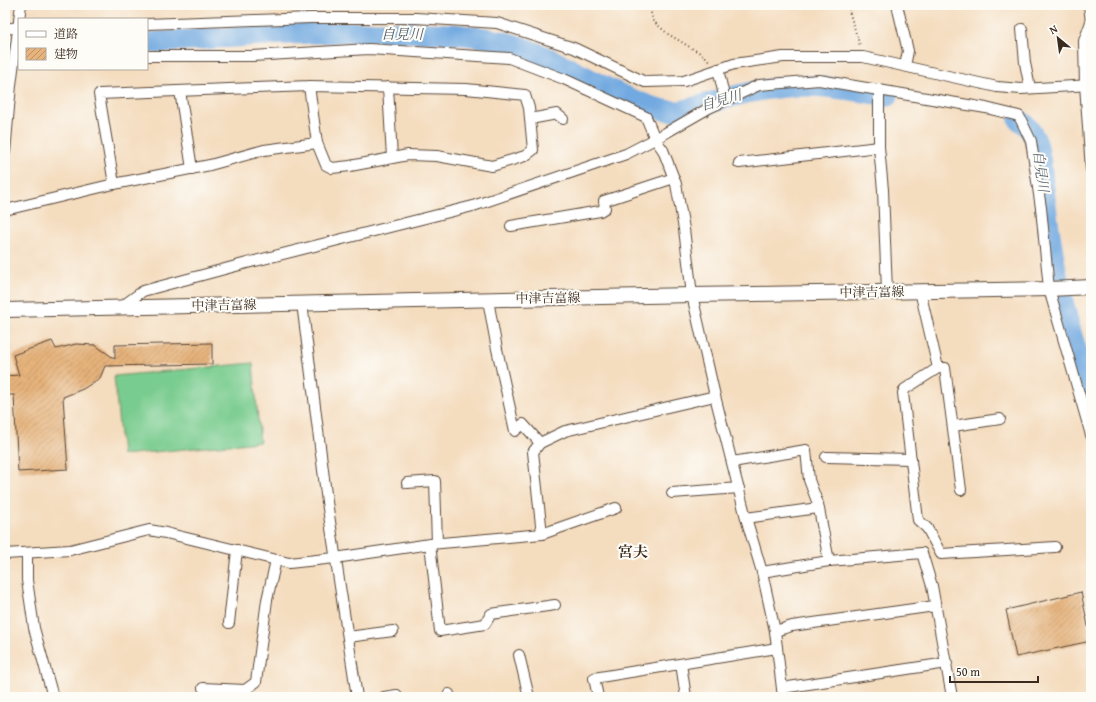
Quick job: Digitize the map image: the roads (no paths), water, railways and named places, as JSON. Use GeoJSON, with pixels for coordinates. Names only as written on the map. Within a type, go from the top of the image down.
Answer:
{"type":"FeatureCollection","features":[{"type":"Feature","properties":{"kind":"main road","name":"中津吉富線"},"geometry":{"type":"LineString","coordinates":[[5,310],[1086,288]]}},
{"type":"Feature","properties":{"kind":"street"},"geometry":{"type":"LineString","coordinates":[[20,18],[21,5]]}},
{"type":"Feature","properties":{"kind":"street"},"geometry":{"type":"LineString","coordinates":[[898,5],[908,51],[904,66]]}},
{"type":"Feature","properties":{"kind":"street"},"geometry":{"type":"LineString","coordinates":[[1090,5],[1091,22],[1084,41],[1088,85],[1091,169]]}},
{"type":"Feature","properties":{"kind":"street"},"geometry":{"type":"LineString","coordinates":[[148,24],[311,18],[416,18],[496,23],[574,48],[645,82],[684,81],[734,64],[783,57],[863,57],[997,87],[1030,88],[1088,85]]}},
{"type":"Feature","properties":{"kind":"street"},"geometry":{"type":"LineString","coordinates":[[5,29],[18,25]]}},
{"type":"Feature","properties":{"kind":"street"},"geometry":{"type":"LineString","coordinates":[[1022,29],[1025,63],[1030,88]]}},
{"type":"Feature","properties":{"kind":"street"},"geometry":{"type":"LineString","coordinates":[[5,152],[11,85],[17,66],[18,46]]}},
{"type":"Feature","properties":{"kind":"street"},"geometry":{"type":"LineString","coordinates":[[148,56],[252,56],[369,49],[509,58],[564,79],[646,117],[655,139],[663,150],[674,178],[684,229],[692,295],[715,396],[746,518],[762,572],[775,631],[783,692],[947,663]]}},
{"type":"Feature","properties":{"kind":"street"},"geometry":{"type":"LineString","coordinates":[[718,69],[725,100]]}},
{"type":"Feature","properties":{"kind":"street"},"geometry":{"type":"LineString","coordinates":[[121,307],[143,291],[473,206],[626,154],[709,108],[759,85],[819,80],[986,108],[1019,116],[1031,141],[1041,208],[1049,289],[1091,435]]}},
{"type":"Feature","properties":{"kind":"street"},"geometry":{"type":"LineString","coordinates":[[114,184],[99,94],[309,86],[466,89],[525,95],[529,108],[532,150],[525,156],[492,166],[436,156],[408,155],[332,168],[326,165],[317,143],[309,86]]}},
{"type":"Feature","properties":{"kind":"street"},"geometry":{"type":"LineString","coordinates":[[388,87],[392,158]]}},
{"type":"Feature","properties":{"kind":"street"},"geometry":{"type":"LineString","coordinates":[[879,89],[879,147],[883,190],[887,292]]}},
{"type":"Feature","properties":{"kind":"street"},"geometry":{"type":"LineString","coordinates":[[180,91],[192,169]]}},
{"type":"Feature","properties":{"kind":"street"},"geometry":{"type":"LineString","coordinates":[[530,119],[557,114],[563,119]]}},
{"type":"Feature","properties":{"kind":"street"},"geometry":{"type":"LineString","coordinates":[[5,210],[114,184],[210,165],[264,150],[317,143]]}},
{"type":"Feature","properties":{"kind":"street"},"geometry":{"type":"LineString","coordinates":[[739,163],[879,147]]}},
{"type":"Feature","properties":{"kind":"street"},"geometry":{"type":"LineString","coordinates":[[511,226],[600,211],[605,208],[604,201],[674,178]]}},
{"type":"Feature","properties":{"kind":"street"},"geometry":{"type":"LineString","coordinates":[[920,291],[938,368]]}},
{"type":"Feature","properties":{"kind":"street"},"geometry":{"type":"LineString","coordinates":[[488,300],[496,349],[515,431],[523,424],[540,443]]}},
{"type":"Feature","properties":{"kind":"street"},"geometry":{"type":"LineString","coordinates":[[302,303],[326,502],[357,697]]}},
{"type":"Feature","properties":{"kind":"street"},"geometry":{"type":"LineString","coordinates":[[961,490],[945,368],[938,368],[905,389],[903,393],[918,520],[928,528],[940,554],[1055,548]]}},
{"type":"Feature","properties":{"kind":"street"},"geometry":{"type":"LineString","coordinates":[[542,534],[533,452],[540,443],[565,431],[715,396]]}},
{"type":"Feature","properties":{"kind":"street"},"geometry":{"type":"LineString","coordinates":[[952,426],[1000,419]]}},
{"type":"Feature","properties":{"kind":"street"},"geometry":{"type":"LineString","coordinates":[[732,462],[806,450],[809,480],[818,508],[829,561]]}},
{"type":"Feature","properties":{"kind":"street"},"geometry":{"type":"LineString","coordinates":[[826,457],[911,459]]}},
{"type":"Feature","properties":{"kind":"street"},"geometry":{"type":"LineString","coordinates":[[407,483],[435,482],[434,543],[440,631],[484,624],[491,614],[555,605]]}},
{"type":"Feature","properties":{"kind":"street"},"geometry":{"type":"LineString","coordinates":[[672,493],[739,488]]}},
{"type":"Feature","properties":{"kind":"street"},"geometry":{"type":"LineString","coordinates":[[5,554],[70,550],[149,530],[289,563],[335,558],[434,543],[542,534],[616,508]]}},
{"type":"Feature","properties":{"kind":"street"},"geometry":{"type":"LineString","coordinates":[[746,518],[818,508]]}},
{"type":"Feature","properties":{"kind":"street"},"geometry":{"type":"LineString","coordinates":[[229,623],[238,550]]}},
{"type":"Feature","properties":{"kind":"street"},"geometry":{"type":"LineString","coordinates":[[27,553],[27,580],[34,628],[53,697]]}},
{"type":"Feature","properties":{"kind":"street"},"geometry":{"type":"LineString","coordinates":[[762,572],[829,561],[922,553],[932,586],[952,697]]}},
{"type":"Feature","properties":{"kind":"street"},"geometry":{"type":"LineString","coordinates":[[204,688],[222,693],[245,690],[256,682],[267,600],[276,560]]}},
{"type":"Feature","properties":{"kind":"street"},"geometry":{"type":"LineString","coordinates":[[775,631],[792,626],[935,606]]}},
{"type":"Feature","properties":{"kind":"street"},"geometry":{"type":"LineString","coordinates":[[348,637],[393,631]]}},
{"type":"Feature","properties":{"kind":"street"},"geometry":{"type":"LineString","coordinates":[[598,697],[594,678],[777,648]]}},
{"type":"Feature","properties":{"kind":"street"},"geometry":{"type":"LineString","coordinates":[[519,655],[529,697]]}},
{"type":"Feature","properties":{"kind":"street"},"geometry":{"type":"LineString","coordinates":[[681,664],[686,697]]}},
{"type":"Feature","properties":{"kind":"street"},"geometry":{"type":"LineString","coordinates":[[384,697],[397,695]]}},
{"type":"Feature","properties":{"kind":"waterway","name":"自見川"},"geometry":{"type":"LineString","coordinates":[[148,43],[333,32],[454,34],[498,40],[527,49],[627,97],[661,109],[682,111],[743,94],[774,88],[806,86],[826,87],[888,96]]}},
{"type":"Feature","properties":{"kind":"waterway","name":"自見川"},"geometry":{"type":"LineString","coordinates":[[5,53],[18,52]]}},
{"type":"Feature","properties":{"kind":"waterway","name":"自見川"},"geometry":{"type":"LineString","coordinates":[[1019,120],[1025,124],[1036,140],[1041,162],[1049,230],[1063,303],[1091,396]]}},
{"type":"Feature","properties":{"kind":"district","name":"宮夫"},"geometry":{"type":"Point","coordinates":[633,551]}}]}
